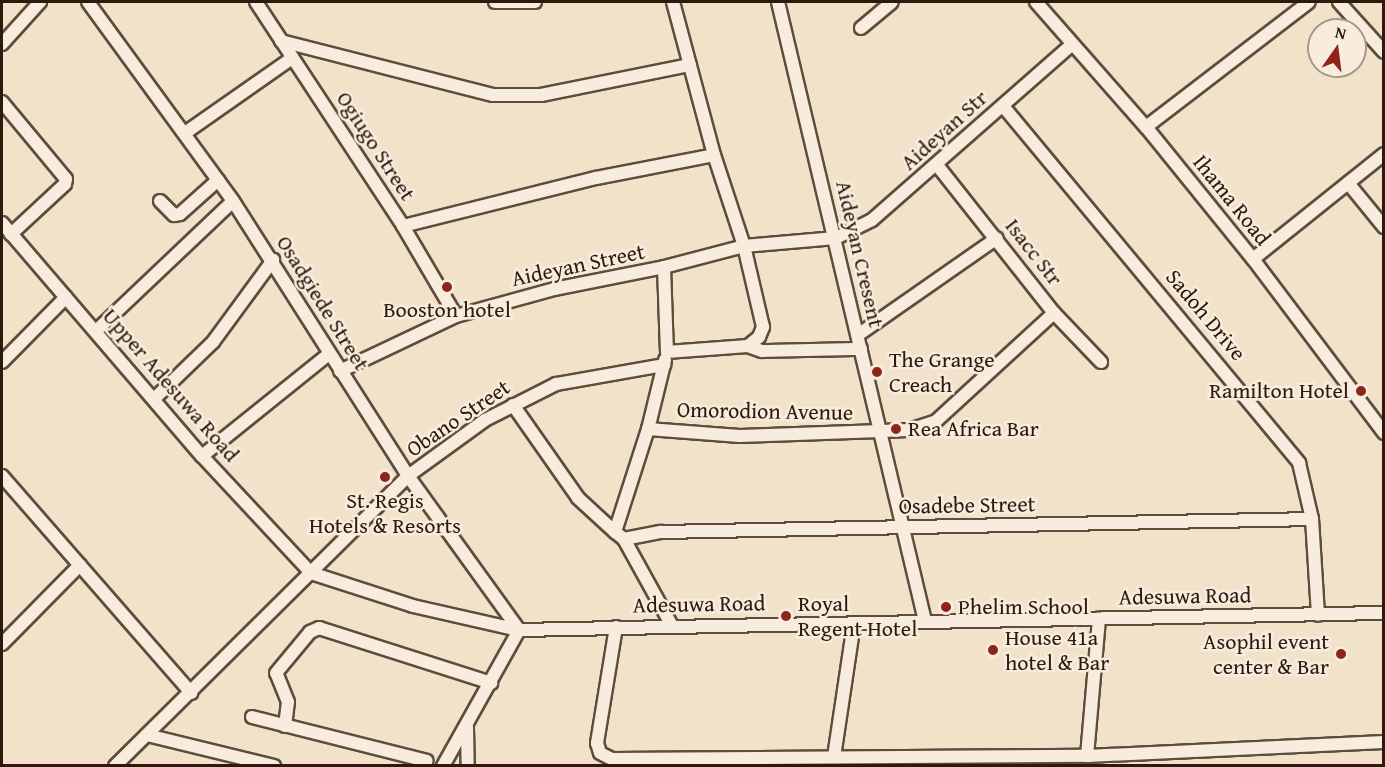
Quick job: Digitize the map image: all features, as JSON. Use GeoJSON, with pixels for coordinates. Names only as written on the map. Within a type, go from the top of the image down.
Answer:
{"type":"FeatureCollection","features":[{"type":"Feature","properties":{"kind":"street"},"geometry":{"type":"LineString","coordinates":[[2,44],[40,2]]}},
{"type":"Feature","properties":{"kind":"street","name":"Osadgiede Street"},"geometry":{"type":"LineString","coordinates":[[88,2],[233,201],[273,260],[329,354],[408,476],[519,630]]}},
{"type":"Feature","properties":{"kind":"street","name":"Ogiugo Street"},"geometry":{"type":"LineString","coordinates":[[256,2],[403,226],[456,316]]}},
{"type":"Feature","properties":{"kind":"street"},"geometry":{"type":"LineString","coordinates":[[495,2],[535,2]]}},
{"type":"Feature","properties":{"kind":"street"},"geometry":{"type":"LineString","coordinates":[[673,2],[714,155],[744,246],[763,327],[759,337],[748,346]]}},
{"type":"Feature","properties":{"kind":"street","name":"Aideyan Cresent"},"geometry":{"type":"LineString","coordinates":[[778,2],[836,238],[925,621]]}},
{"type":"Feature","properties":{"kind":"street"},"geometry":{"type":"LineString","coordinates":[[861,28],[892,2]]}},
{"type":"Feature","properties":{"kind":"street","name":"Ihama Road"},"geometry":{"type":"LineString","coordinates":[[1036,2],[1146,127],[1253,259],[1383,434]]}},
{"type":"Feature","properties":{"kind":"street"},"geometry":{"type":"LineString","coordinates":[[1146,127],[1309,2]]}},
{"type":"Feature","properties":{"kind":"street"},"geometry":{"type":"LineString","coordinates":[[1339,2],[1383,52]]}},
{"type":"Feature","properties":{"kind":"street"},"geometry":{"type":"LineString","coordinates":[[281,41],[493,95],[541,95],[690,64]]}},
{"type":"Feature","properties":{"kind":"street","name":"Aideyan Str"},"geometry":{"type":"LineString","coordinates":[[836,238],[872,220],[938,165],[1072,44]]}},
{"type":"Feature","properties":{"kind":"street"},"geometry":{"type":"LineString","coordinates":[[185,134],[292,58]]}},
{"type":"Feature","properties":{"kind":"street"},"geometry":{"type":"LineString","coordinates":[[2,102],[66,179],[65,184],[11,234]]}},
{"type":"Feature","properties":{"kind":"street","name":"Sadoh Drive"},"geometry":{"type":"LineString","coordinates":[[1003,106],[1299,463],[1312,519],[1318,615]]}},
{"type":"Feature","properties":{"kind":"street"},"geometry":{"type":"LineString","coordinates":[[1253,259],[1383,154]]}},
{"type":"Feature","properties":{"kind":"street"},"geometry":{"type":"LineString","coordinates":[[403,226],[596,178],[714,155]]}},
{"type":"Feature","properties":{"kind":"street","name":"Isacc Str"},"geometry":{"type":"LineString","coordinates":[[938,165],[1054,313],[1101,362]]}},
{"type":"Feature","properties":{"kind":"street"},"geometry":{"type":"LineString","coordinates":[[160,201],[174,215],[180,214],[218,180]]}},
{"type":"Feature","properties":{"kind":"street"},"geometry":{"type":"LineString","coordinates":[[1348,183],[1383,228]]}},
{"type":"Feature","properties":{"kind":"street"},"geometry":{"type":"LineString","coordinates":[[97,330],[233,201]]}},
{"type":"Feature","properties":{"kind":"street","name":"Upper Adesuwa Road"},"geometry":{"type":"LineString","coordinates":[[2,223],[97,330],[202,456],[311,573]]}},
{"type":"Feature","properties":{"kind":"street","name":"Aideyan Street"},"geometry":{"type":"LineString","coordinates":[[340,371],[456,316],[554,289],[664,267],[744,246],[836,238]]}},
{"type":"Feature","properties":{"kind":"street"},"geometry":{"type":"LineString","coordinates":[[858,334],[997,238]]}},
{"type":"Feature","properties":{"kind":"street"},"geometry":{"type":"LineString","coordinates":[[154,399],[213,342],[273,260]]}},
{"type":"Feature","properties":{"kind":"street"},"geometry":{"type":"LineString","coordinates":[[619,535],[667,352],[664,267]]}},
{"type":"Feature","properties":{"kind":"street"},"geometry":{"type":"LineString","coordinates":[[2,362],[66,297]]}},
{"type":"Feature","properties":{"kind":"street","name":"Omorodion Avenue"},"geometry":{"type":"LineString","coordinates":[[648,429],[740,436],[909,430],[936,421],[1054,313]]}},
{"type":"Feature","properties":{"kind":"street"},"geometry":{"type":"LineString","coordinates":[[667,352],[748,346],[762,351],[861,349]]}},
{"type":"Feature","properties":{"kind":"street"},"geometry":{"type":"LineString","coordinates":[[202,456],[329,354]]}},
{"type":"Feature","properties":{"kind":"street","name":"Obano Street"},"geometry":{"type":"LineString","coordinates":[[115,765],[191,693],[408,476],[513,405],[556,384],[664,365]]}},
{"type":"Feature","properties":{"kind":"street"},"geometry":{"type":"LineString","coordinates":[[513,405],[578,498],[619,535],[672,626]]}},
{"type":"Feature","properties":{"kind":"street"},"geometry":{"type":"LineString","coordinates":[[2,476],[191,693]]}},
{"type":"Feature","properties":{"kind":"street","name":"Osadebe Street"},"geometry":{"type":"LineString","coordinates":[[619,535],[662,532],[1312,519]]}},
{"type":"Feature","properties":{"kind":"street"},"geometry":{"type":"LineString","coordinates":[[2,644],[81,565]]}},
{"type":"Feature","properties":{"kind":"street","name":"Adesuwa Road"},"geometry":{"type":"LineString","coordinates":[[311,573],[423,609],[519,630],[1383,613]]}},
{"type":"Feature","properties":{"kind":"street"},"geometry":{"type":"LineString","coordinates":[[1087,756],[1099,619]]}},
{"type":"Feature","properties":{"kind":"street"},"geometry":{"type":"LineString","coordinates":[[834,757],[854,622]]}},
{"type":"Feature","properties":{"kind":"street"},"geometry":{"type":"LineString","coordinates":[[285,726],[288,702],[276,673],[295,649],[319,627],[491,683]]}},
{"type":"Feature","properties":{"kind":"street"},"geometry":{"type":"LineString","coordinates":[[616,627],[597,743],[604,757],[1087,756],[1383,742]]}},
{"type":"Feature","properties":{"kind":"street"},"geometry":{"type":"LineString","coordinates":[[443,765],[519,630]]}},
{"type":"Feature","properties":{"kind":"street"},"geometry":{"type":"LineString","coordinates":[[252,717],[427,761]]}},
{"type":"Feature","properties":{"kind":"street"},"geometry":{"type":"LineString","coordinates":[[467,726],[468,765]]}},
{"type":"Feature","properties":{"kind":"street"},"geometry":{"type":"LineString","coordinates":[[147,735],[274,765]]}},
{"type":"Feature","properties":{"kind":"place","name":"Booston hotel"},"geometry":{"type":"Point","coordinates":[447,287]}},
{"type":"Feature","properties":{"kind":"place","name":"The Grange Creach"},"geometry":{"type":"Point","coordinates":[877,372]}},
{"type":"Feature","properties":{"kind":"place","name":"Ramilton Hotel"},"geometry":{"type":"Point","coordinates":[1361,391]}},
{"type":"Feature","properties":{"kind":"place","name":"Rea Africa Bar"},"geometry":{"type":"Point","coordinates":[896,429]}},
{"type":"Feature","properties":{"kind":"place","name":"St. Regis Hotels & Resorts"},"geometry":{"type":"Point","coordinates":[385,477]}},
{"type":"Feature","properties":{"kind":"place","name":"Phelim School"},"geometry":{"type":"Point","coordinates":[946,607]}},
{"type":"Feature","properties":{"kind":"place","name":"Royal Regent Hotel"},"geometry":{"type":"Point","coordinates":[786,616]}},
{"type":"Feature","properties":{"kind":"place","name":"House 41a hotel & Bar"},"geometry":{"type":"Point","coordinates":[993,650]}},
{"type":"Feature","properties":{"kind":"place","name":"Asophil event center & Bar"},"geometry":{"type":"Point","coordinates":[1341,654]}}]}
